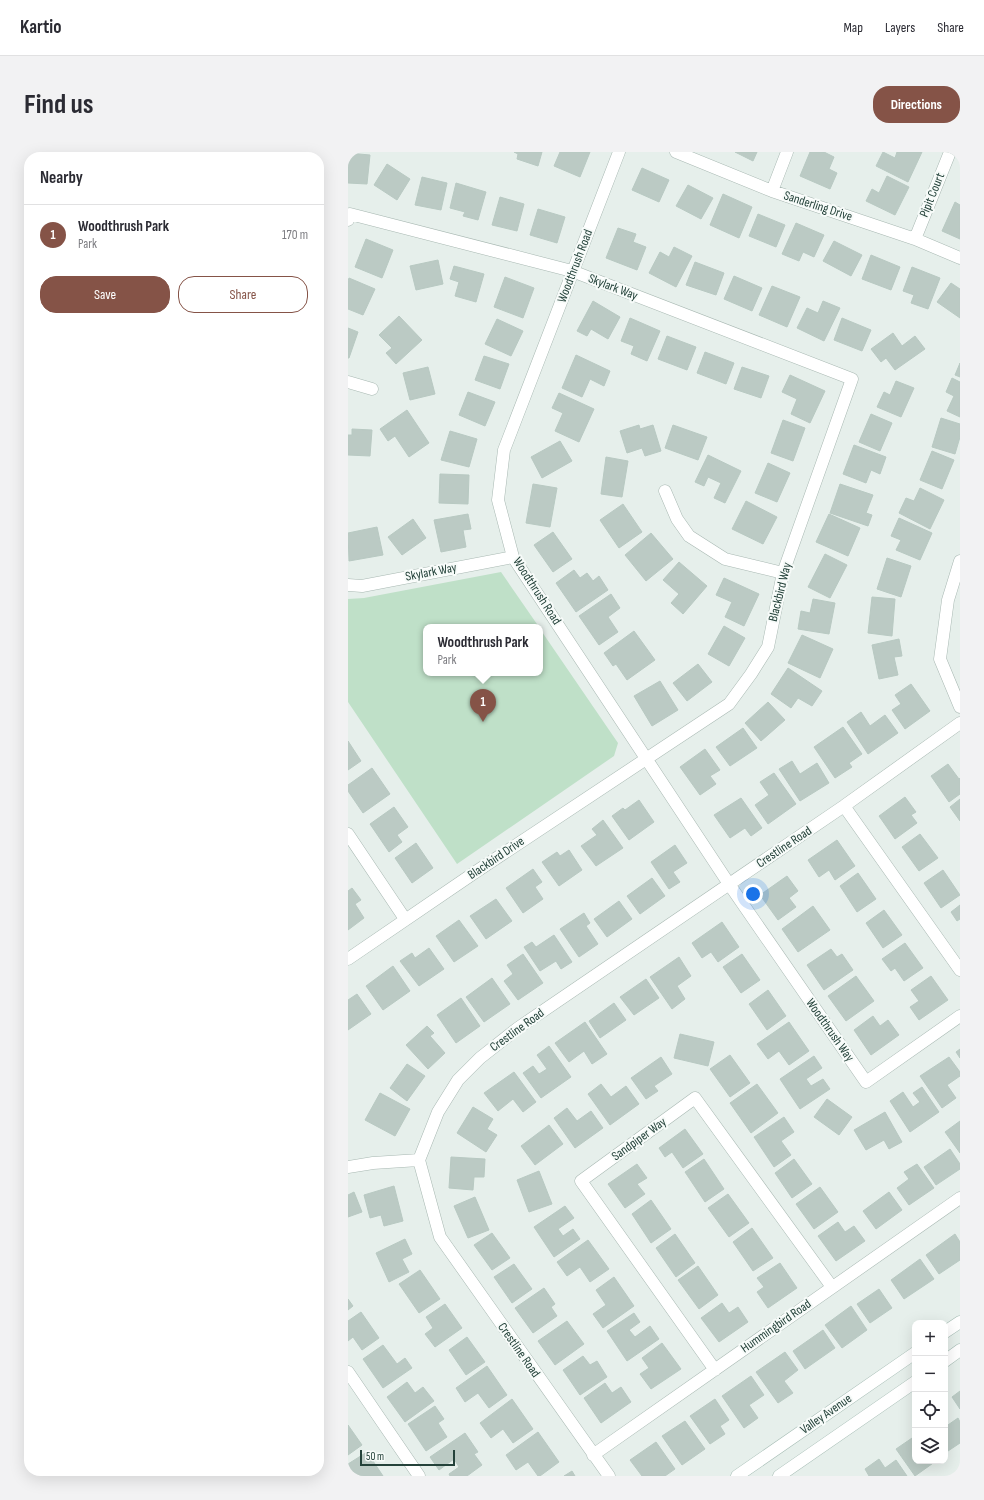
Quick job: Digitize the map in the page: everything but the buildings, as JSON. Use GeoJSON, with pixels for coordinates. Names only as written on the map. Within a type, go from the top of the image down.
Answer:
{"type":"FeatureCollection","features":[{"type":"Feature","properties":{"kind":"street","name":"Woodthrush Road"},"geometry":{"type":"LineString","coordinates":[[619,152],[504,450],[498,500],[513,557],[729,884]]}},
{"type":"Feature","properties":{"kind":"street","name":"Sanderling Drive"},"geometry":{"type":"LineString","coordinates":[[676,152],[772,191],[915,238],[960,258]]}},
{"type":"Feature","properties":{"kind":"street"},"geometry":{"type":"LineString","coordinates":[[772,191],[787,152]]}},
{"type":"Feature","properties":{"kind":"street","name":"Pipit Court"},"geometry":{"type":"LineString","coordinates":[[915,238],[950,152]]}},
{"type":"Feature","properties":{"kind":"street","name":"Skylark Way"},"geometry":{"type":"LineString","coordinates":[[348,220],[350,214],[572,272],[852,379]]}},
{"type":"Feature","properties":{"kind":"street","name":"Blackbird Way"},"geometry":{"type":"LineString","coordinates":[[646,758],[729,704],[751,674],[768,647],[783,573],[852,379]]}},
{"type":"Feature","properties":{"kind":"street"},"geometry":{"type":"LineString","coordinates":[[348,382],[372,389]]}},
{"type":"Feature","properties":{"kind":"street"},"geometry":{"type":"LineString","coordinates":[[665,490],[677,519],[690,536],[725,559],[783,573]]}},
{"type":"Feature","properties":{"kind":"street","name":"Skylark Way"},"geometry":{"type":"LineString","coordinates":[[348,585],[362,586],[513,557]]}},
{"type":"Feature","properties":{"kind":"street"},"geometry":{"type":"LineString","coordinates":[[960,560],[948,600],[940,659],[960,707]]}},
{"type":"Feature","properties":{"kind":"street","name":"Crestline Road"},"geometry":{"type":"LineString","coordinates":[[609,1476],[440,1237],[419,1160],[438,1112],[458,1080],[480,1058],[518,1028],[844,806],[960,723]]}},
{"type":"Feature","properties":{"kind":"street","name":"Blackbird Drive"},"geometry":{"type":"LineString","coordinates":[[348,959],[405,919],[646,758]]}},
{"type":"Feature","properties":{"kind":"street"},"geometry":{"type":"LineString","coordinates":[[844,806],[960,970]]}},
{"type":"Feature","properties":{"kind":"street"},"geometry":{"type":"LineString","coordinates":[[348,834],[405,919]]}},
{"type":"Feature","properties":{"kind":"street","name":"Woodthrush Way"},"geometry":{"type":"LineString","coordinates":[[729,884],[866,1082],[960,1016]]}},
{"type":"Feature","properties":{"kind":"street","name":"Sandpiper Way"},"geometry":{"type":"LineString","coordinates":[[715,1370],[581,1181],[695,1098],[832,1287]]}},
{"type":"Feature","properties":{"kind":"street"},"geometry":{"type":"LineString","coordinates":[[348,1167],[373,1162],[419,1160]]}},
{"type":"Feature","properties":{"kind":"street","name":"Hummingbird Road"},"geometry":{"type":"LineString","coordinates":[[593,1455],[960,1198]]}},
{"type":"Feature","properties":{"kind":"street"},"geometry":{"type":"LineString","coordinates":[[948,1330],[960,1322]]}},
{"type":"Feature","properties":{"kind":"street"},"geometry":{"type":"LineString","coordinates":[[948,1359],[960,1350]]}},
{"type":"Feature","properties":{"kind":"street","name":"Valley Avenue"},"geometry":{"type":"LineString","coordinates":[[737,1476],[912,1355]]}},
{"type":"Feature","properties":{"kind":"street"},"geometry":{"type":"LineString","coordinates":[[348,1372],[419,1476]]}},
{"type":"Feature","properties":{"kind":"street","name":"Valley Avenue"},"geometry":{"type":"LineString","coordinates":[[779,1476],[912,1384]]}},
{"type":"Feature","properties":{"kind":"green space"},"geometry":{"type":"Polygon","coordinates":[[[501,572],[537,624],[423,624],[423,676],[543,676],[543,633],[618,743],[614,756],[457,864],[348,702],[348,599],[364,598],[501,572]]]}},
{"type":"Feature","properties":{"kind":"place","name":"Woodthrush Park"},"geometry":{"type":"Point","coordinates":[483,722]}}]}
